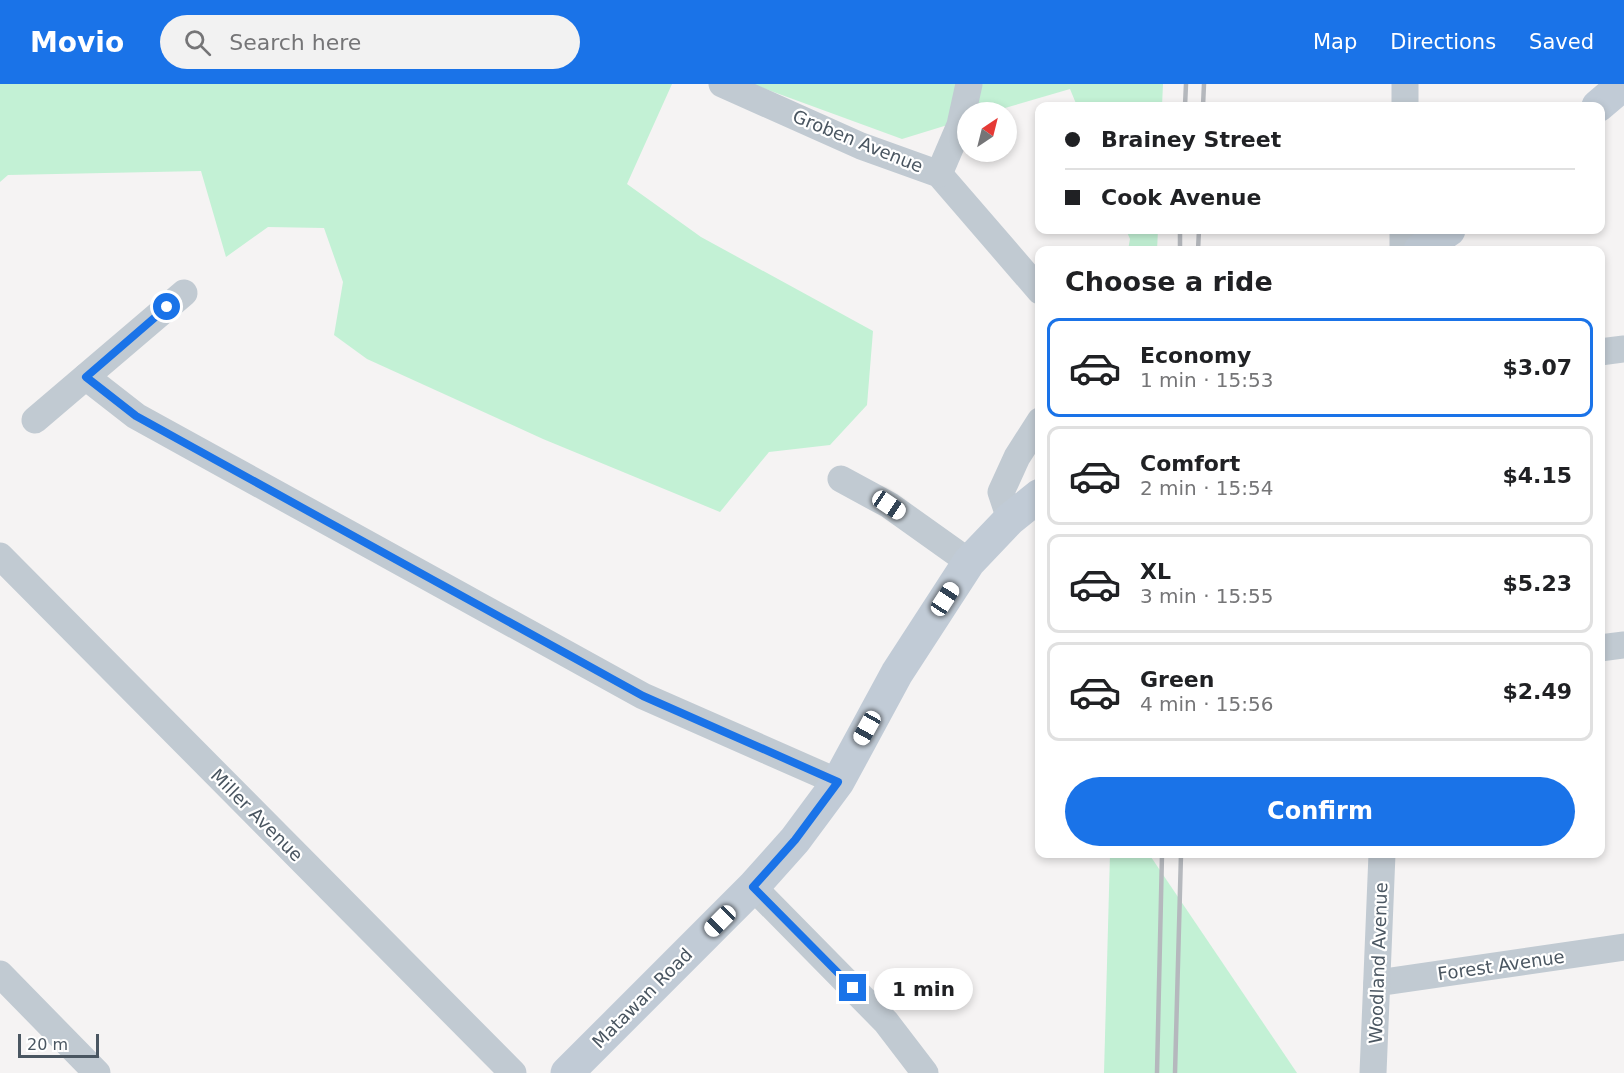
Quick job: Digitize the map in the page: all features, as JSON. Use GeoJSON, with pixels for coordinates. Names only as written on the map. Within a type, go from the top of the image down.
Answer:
{"type":"FeatureCollection","features":[{"type":"Feature","properties":{"kind":"main road"},"geometry":{"type":"LineString","coordinates":[[1603,102],[1624,84]]}},
{"type":"Feature","properties":{"kind":"main road"},"geometry":{"type":"LineString","coordinates":[[1426,246],[1443,234]]}},
{"type":"Feature","properties":{"kind":"main road","name":"Matawan Road"},"geometry":{"type":"LineString","coordinates":[[567,1073],[753,887],[795,840],[838,782],[897,673],[969,562],[1010,519],[1035,499]]}},
{"type":"Feature","properties":{"kind":"street","name":"Groben Avenue"},"geometry":{"type":"LineString","coordinates":[[722,84],[861,146],[939,174],[960,125],[969,84]]}},
{"type":"Feature","properties":{"kind":"street"},"geometry":{"type":"LineString","coordinates":[[1405,84],[1405,102]]}},
{"type":"Feature","properties":{"kind":"street"},"geometry":{"type":"LineString","coordinates":[[939,174],[1035,285]]}},
{"type":"Feature","properties":{"kind":"street"},"geometry":{"type":"LineString","coordinates":[[35,420],[184,293]]}},
{"type":"Feature","properties":{"kind":"street"},"geometry":{"type":"LineString","coordinates":[[1605,351],[1624,349]]}},
{"type":"Feature","properties":{"kind":"street"},"geometry":{"type":"LineString","coordinates":[[86,377],[136,416],[643,696],[838,782]]}},
{"type":"Feature","properties":{"kind":"street"},"geometry":{"type":"LineString","coordinates":[[1010,519],[1001,492],[1017,458],[1035,429]]}},
{"type":"Feature","properties":{"kind":"street"},"geometry":{"type":"LineString","coordinates":[[841,479],[889,505],[969,562]]}},
{"type":"Feature","properties":{"kind":"street","name":"Miller Avenue"},"geometry":{"type":"LineString","coordinates":[[0,556],[513,1073]]}},
{"type":"Feature","properties":{"kind":"street"},"geometry":{"type":"LineString","coordinates":[[1605,647],[1624,645]]}},
{"type":"Feature","properties":{"kind":"street","name":"Woodland Avenue"},"geometry":{"type":"LineString","coordinates":[[1373,1073],[1382,858]]}},
{"type":"Feature","properties":{"kind":"street"},"geometry":{"type":"LineString","coordinates":[[753,887],[886,1022],[925,1073]]}},
{"type":"Feature","properties":{"kind":"street","name":"Forest Avenue"},"geometry":{"type":"LineString","coordinates":[[1377,983],[1624,946]]}},
{"type":"Feature","properties":{"kind":"street"},"geometry":{"type":"LineString","coordinates":[[0,974],[97,1073]]}},
{"type":"Feature","properties":{"kind":"green space"},"geometry":{"type":"Polygon","coordinates":[[[0,84],[672,84],[627,184],[701,237],[873,331],[867,405],[830,445],[769,452],[720,512],[543,439],[367,359],[334,335],[343,282],[324,228],[268,227],[226,257],[201,171],[8,175],[0,182],[0,84]]]}},
{"type":"Feature","properties":{"kind":"green space"},"geometry":{"type":"Polygon","coordinates":[[[752,84],[1163,84],[1162,102],[1075,102],[1070,89],[1017,104],[1017,102],[957,102],[957,122],[902,139],[752,84]]]}},
{"type":"Feature","properties":{"kind":"green space"},"geometry":{"type":"Polygon","coordinates":[[[1128,234],[1158,234],[1157,246],[1129,246],[1130,239],[1128,234]]]}},
{"type":"Feature","properties":{"kind":"green space"},"geometry":{"type":"Polygon","coordinates":[[[1110,858],[1152,858],[1297,1073],[1104,1073],[1110,858]]]}},
{"type":"Feature","properties":{"kind":"railway"},"geometry":{"type":"LineString","coordinates":[[1185,102],[1186,84]]}},
{"type":"Feature","properties":{"kind":"railway"},"geometry":{"type":"LineString","coordinates":[[1203,102],[1204,84]]}},
{"type":"Feature","properties":{"kind":"railway"},"geometry":{"type":"LineString","coordinates":[[1180,234],[1180,246]]}},
{"type":"Feature","properties":{"kind":"railway"},"geometry":{"type":"LineString","coordinates":[[1198,246],[1199,234]]}},
{"type":"Feature","properties":{"kind":"railway"},"geometry":{"type":"LineString","coordinates":[[1157,1073],[1162,858]]}},
{"type":"Feature","properties":{"kind":"railway"},"geometry":{"type":"LineString","coordinates":[[1175,1073],[1181,858]]}},
{"type":"Feature","properties":{"kind":"route"},"geometry":{"type":"LineString","coordinates":[[167,307],[86,377],[136,416],[643,696],[838,782],[795,840],[753,887],[853,988]]}}]}
